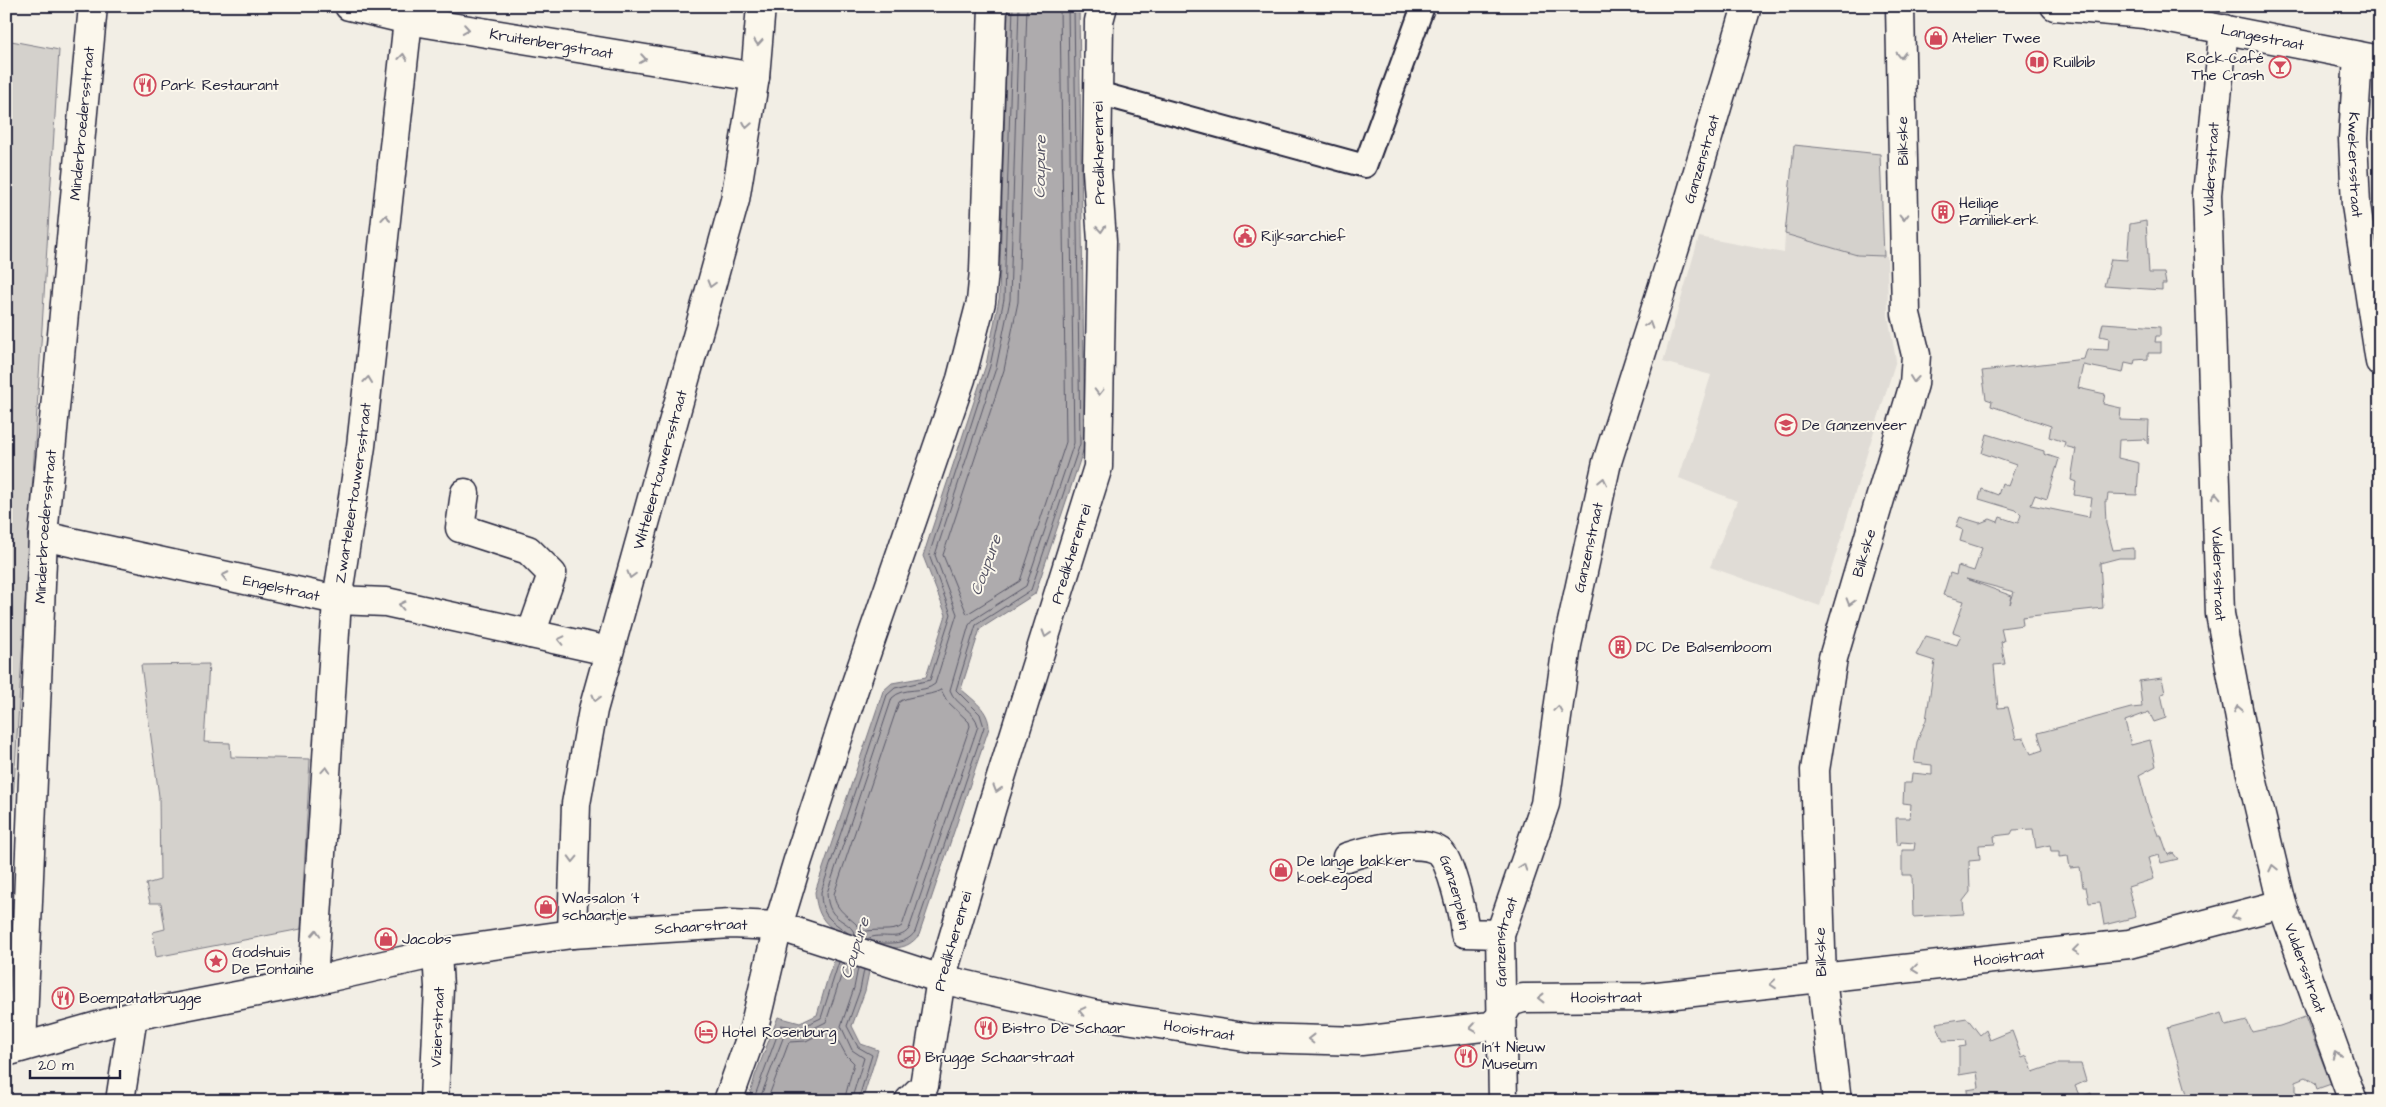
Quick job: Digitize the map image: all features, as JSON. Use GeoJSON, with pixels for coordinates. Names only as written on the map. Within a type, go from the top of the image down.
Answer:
{"type":"FeatureCollection","features":[{"type":"Feature","properties":{"kind":"street","name":"Minderbroedersstraat"},"geometry":{"type":"LineString","coordinates":[[14,1049],[43,536],[93,6]]}},
{"type":"Feature","properties":{"kind":"street","name":"Kruitenbergstraat"},"geometry":{"type":"LineString","coordinates":[[349,6],[409,13],[755,77]]}},
{"type":"Feature","properties":{"kind":"street","name":"Witteleertouwersstraat"},"geometry":{"type":"LineString","coordinates":[[572,934],[576,804],[592,710],[735,200],[755,77],[761,6]]}},
{"type":"Feature","properties":{"kind":"street"},"geometry":{"type":"LineString","coordinates":[[728,1101],[754,1028],[778,926],[856,683],[961,379],[981,302],[984,271],[993,6]]}},
{"type":"Feature","properties":{"kind":"street","name":"Predikherenrei"},"geometry":{"type":"LineString","coordinates":[[923,1096],[941,979],[993,803],[1098,467],[1102,241],[1097,171],[1099,21],[1103,6]]}},
{"type":"Feature","properties":{"kind":"street"},"geometry":{"type":"LineString","coordinates":[[1098,93],[1365,166],[1423,6]]}},
{"type":"Feature","properties":{"kind":"street","name":"Ganzenstraat"},"geometry":{"type":"LineString","coordinates":[[1503,1101],[1500,934],[1545,804],[1567,645],[1607,462],[1679,235],[1747,6]]}},
{"type":"Feature","properties":{"kind":"street","name":"Bilkske"},"geometry":{"type":"LineString","coordinates":[[1837,1101],[1822,979],[1815,770],[1833,658],[1914,384],[1916,355],[1906,314],[1900,6]]}},
{"type":"Feature","properties":{"kind":"street","name":"Langestraat"},"geometry":{"type":"LineString","coordinates":[[2055,6],[2144,10],[2224,29],[2369,58]]}},
{"type":"Feature","properties":{"kind":"street","name":"Zwarteleertouwersstraat"},"geometry":{"type":"LineString","coordinates":[[313,981],[337,600],[361,446],[409,13]]}},
{"type":"Feature","properties":{"kind":"street","name":"Vuldersstraat"},"geometry":{"type":"LineString","coordinates":[[2224,29],[2207,194],[2220,614],[2248,760],[2282,904],[2353,1101]]}},
{"type":"Feature","properties":{"kind":"street","name":"Kwekersstraat"},"geometry":{"type":"LineString","coordinates":[[2369,58],[2352,138],[2356,205],[2380,362]]}},
{"type":"Feature","properties":{"kind":"street"},"geometry":{"type":"LineString","coordinates":[[465,493],[460,528],[528,550],[552,574],[532,634]]}},
{"type":"Feature","properties":{"kind":"street","name":"Engelstraat"},"geometry":{"type":"LineString","coordinates":[[43,536],[337,600],[386,602],[608,651]]}},
{"type":"Feature","properties":{"kind":"street","name":"Ganzenplein"},"geometry":{"type":"LineString","coordinates":[[1347,857],[1368,850],[1412,846],[1429,847],[1441,853],[1450,871],[1465,933],[1500,934]]}},
{"type":"Feature","properties":{"kind":"street","name":"Hooistraat"},"geometry":{"type":"LineString","coordinates":[[882,961],[941,979],[1093,1014],[1251,1038],[1361,1041],[1491,1026],[1501,1017],[1510,1002],[1523,998],[1648,997],[2129,944],[2282,904]]}},
{"type":"Feature","properties":{"kind":"street","name":"Schaarstraat"},"geometry":{"type":"LineString","coordinates":[[14,1049],[133,1016],[313,981],[437,954],[572,934],[731,924],[778,926],[803,936],[882,961]]}},
{"type":"Feature","properties":{"kind":"street","name":"Vizierstraat"},"geometry":{"type":"LineString","coordinates":[[434,1101],[439,987],[437,954]]}},
{"type":"Feature","properties":{"kind":"street"},"geometry":{"type":"LineString","coordinates":[[120,1101],[133,1016]]}},
{"type":"Feature","properties":{"kind":"shaded area"},"geometry":{"type":"Polygon","coordinates":[[[6,40],[59,50],[6,916],[6,40]]]}},
{"type":"Feature","properties":{"kind":"shaded area"},"geometry":{"type":"Polygon","coordinates":[[[1794,145],[1880,154],[1884,256],[1857,255],[1785,234],[1794,145]]]}},
{"type":"Feature","properties":{"kind":"shaded area"},"geometry":{"type":"Polygon","coordinates":[[[2146,221],[2149,273],[2164,273],[2166,284],[2162,284],[2162,290],[2104,286],[2111,259],[2127,260],[2130,224],[2146,221]]]}},
{"type":"Feature","properties":{"kind":"shaded area","name":"De Ganzenveer"},"geometry":{"type":"Polygon","coordinates":[[[1785,234],[1857,255],[1887,256],[1888,315],[1896,360],[1820,606],[1710,567],[1737,501],[1679,478],[1711,375],[1663,362],[1699,237],[1784,253],[1785,234]]]}},
{"type":"Feature","properties":{"kind":"shaded area"},"geometry":{"type":"Polygon","coordinates":[[[2103,323],[2160,327],[2160,336],[2156,336],[2155,342],[2161,342],[2161,353],[2148,353],[2148,359],[2135,360],[2134,365],[2125,363],[2123,373],[2083,365],[2078,388],[2105,394],[2103,404],[2121,408],[2120,420],[2149,421],[2148,444],[2145,439],[2119,440],[2118,458],[2139,463],[2137,495],[2108,494],[2107,501],[2105,501],[2106,524],[2113,550],[2134,548],[2134,558],[2119,558],[2100,563],[2103,608],[2022,617],[2023,625],[2001,628],[2004,641],[2001,642],[2005,664],[1994,665],[1998,708],[2008,707],[2016,739],[2024,738],[2031,754],[2043,750],[2038,733],[2131,708],[2142,707],[2139,681],[2162,678],[2165,693],[2161,694],[2166,718],[2154,722],[2149,712],[2125,721],[2131,745],[2150,740],[2156,766],[2139,775],[2149,813],[2158,835],[2161,835],[2168,855],[2173,853],[2178,859],[2161,863],[2159,855],[2148,858],[2154,879],[2128,887],[2136,917],[2104,925],[2100,902],[2089,903],[2086,887],[2083,887],[2080,867],[2070,868],[2068,856],[2059,857],[2059,851],[2051,851],[2050,845],[2036,848],[2033,829],[2013,830],[2011,834],[1994,836],[1995,844],[1979,845],[1980,860],[1969,861],[1970,892],[1963,901],[1964,914],[1913,917],[1912,875],[1902,875],[1902,850],[1914,850],[1915,843],[1901,842],[1900,845],[1897,845],[1896,818],[1910,818],[1911,804],[1903,803],[1904,783],[1911,783],[1912,773],[1932,775],[1932,765],[1914,763],[1917,742],[1926,720],[1935,661],[1916,655],[1926,636],[1957,645],[1961,635],[1953,632],[1964,601],[1943,595],[1950,573],[1956,575],[1958,566],[1974,571],[1982,548],[1960,541],[1963,530],[1956,527],[1960,517],[1980,523],[1990,519],[1998,522],[2000,517],[2018,523],[2021,515],[2016,510],[1979,499],[1982,489],[1998,495],[2002,483],[2008,486],[2016,465],[1982,453],[1987,434],[2044,451],[2044,454],[2059,459],[2047,499],[2035,495],[2031,505],[2089,517],[2092,498],[2074,495],[2076,482],[2071,480],[2076,449],[2064,446],[2065,442],[2049,437],[2051,426],[1991,406],[1992,401],[1986,399],[1982,371],[2084,359],[2087,349],[2108,350],[2109,338],[2100,336],[2103,323]],[[1966,579],[2012,596],[2010,604],[2014,592],[1966,579]]]}},
{"type":"Feature","properties":{"kind":"shaded area"},"geometry":{"type":"Polygon","coordinates":[[[209,664],[204,742],[230,743],[231,757],[310,759],[301,929],[156,957],[153,932],[165,929],[161,903],[150,903],[146,884],[160,880],[159,796],[141,665],[209,664]]]}},
{"type":"Feature","properties":{"kind":"shaded area"},"geometry":{"type":"Polygon","coordinates":[[[2222,1013],[2226,1026],[2247,1021],[2252,1032],[2280,1026],[2305,1017],[2331,1084],[2317,1089],[2315,1083],[2306,1077],[2296,1081],[2296,1094],[2285,1096],[2286,1101],[2189,1101],[2168,1028],[2222,1013]]]}},
{"type":"Feature","properties":{"kind":"shaded area"},"geometry":{"type":"Polygon","coordinates":[[[1967,1018],[1980,1035],[1986,1030],[1990,1040],[2012,1031],[2022,1058],[2027,1056],[2033,1072],[2056,1064],[2081,1064],[2086,1081],[2075,1086],[2080,1097],[2091,1093],[2094,1101],[1968,1101],[1967,1090],[1979,1088],[1977,1072],[1959,1075],[1959,1047],[1966,1046],[1965,1040],[1943,1041],[1936,1023],[1967,1018]]]}},
{"type":"Feature","properties":{"kind":"water","name":"Coupure"},"geometry":{"type":"Polygon","coordinates":[[[1008,6],[1079,6],[1085,445],[1035,594],[980,629],[961,689],[983,711],[989,728],[919,935],[909,944],[899,948],[874,948],[865,991],[852,1026],[861,1044],[878,1050],[862,1101],[748,1101],[755,1076],[778,1017],[800,1023],[817,1015],[828,977],[844,936],[831,928],[823,919],[815,892],[883,691],[892,683],[926,677],[946,615],[923,556],[986,365],[999,299],[1008,6]]]}},
{"type":"Feature","properties":{"kind":"place","name":"Atelier Twee"},"geometry":{"type":"Point","coordinates":[1936,38]}},
{"type":"Feature","properties":{"kind":"place","name":"Ruilbib"},"geometry":{"type":"Point","coordinates":[2037,62]}},
{"type":"Feature","properties":{"kind":"place","name":"Rock-Café The Crash"},"geometry":{"type":"Point","coordinates":[2280,67]}},
{"type":"Feature","properties":{"kind":"place","name":"Park Restaurant"},"geometry":{"type":"Point","coordinates":[145,85]}},
{"type":"Feature","properties":{"kind":"place","name":"Heilige Familiekerk"},"geometry":{"type":"Point","coordinates":[1943,212]}},
{"type":"Feature","properties":{"kind":"place","name":"Rijksarchief"},"geometry":{"type":"Point","coordinates":[1245,236]}},
{"type":"Feature","properties":{"kind":"place","name":"De Ganzenveer"},"geometry":{"type":"Point","coordinates":[1786,425]}},
{"type":"Feature","properties":{"kind":"place","name":"DC De Balsemboom"},"geometry":{"type":"Point","coordinates":[1620,647]}},
{"type":"Feature","properties":{"kind":"place","name":"De lange bakker koekegoed"},"geometry":{"type":"Point","coordinates":[1281,870]}},
{"type":"Feature","properties":{"kind":"place","name":"Wassalon 't schaartje"},"geometry":{"type":"Point","coordinates":[546,907]}},
{"type":"Feature","properties":{"kind":"place","name":"Jacobs"},"geometry":{"type":"Point","coordinates":[386,939]}},
{"type":"Feature","properties":{"kind":"place","name":"Godshuis De Fontaine"},"geometry":{"type":"Point","coordinates":[216,961]}},
{"type":"Feature","properties":{"kind":"place","name":"Boempatatbrugge"},"geometry":{"type":"Point","coordinates":[63,998]}},
{"type":"Feature","properties":{"kind":"place","name":"Bistro De Schaar"},"geometry":{"type":"Point","coordinates":[986,1028]}},
{"type":"Feature","properties":{"kind":"place","name":"Hotel Rosenburg"},"geometry":{"type":"Point","coordinates":[706,1032]}},
{"type":"Feature","properties":{"kind":"place","name":"In't Nieuw Museum"},"geometry":{"type":"Point","coordinates":[1466,1056]}},
{"type":"Feature","properties":{"kind":"place","name":"Brugge Schaarstraat"},"geometry":{"type":"Point","coordinates":[909,1057]}}]}
